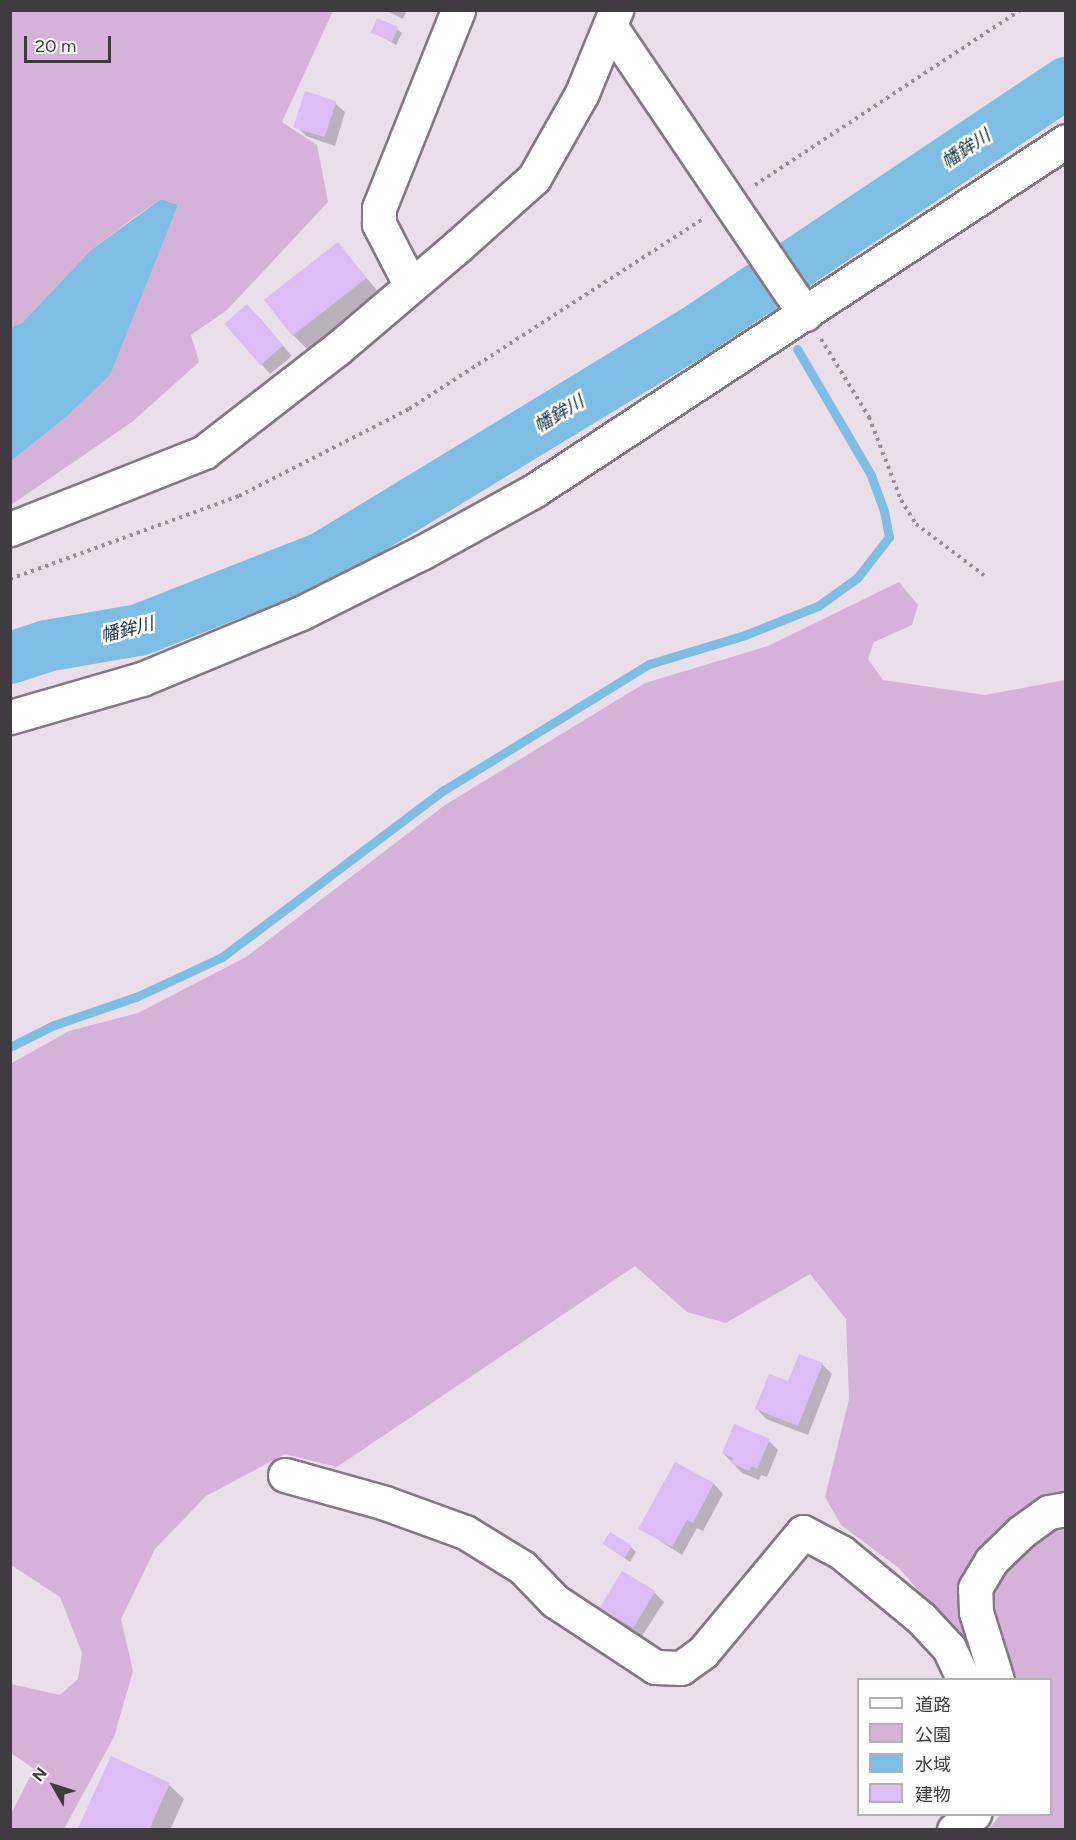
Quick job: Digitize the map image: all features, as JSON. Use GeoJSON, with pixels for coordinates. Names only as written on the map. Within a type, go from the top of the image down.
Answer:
{"type":"FeatureCollection","features":[{"type":"Feature","properties":{"kind":"street"},"geometry":{"type":"LineString","coordinates":[[410,284],[380,224],[379,208],[458,10]]}},
{"type":"Feature","properties":{"kind":"street"},"geometry":{"type":"LineString","coordinates":[[10,529],[204,452],[337,349],[534,178],[582,93],[613,18]]}},
{"type":"Feature","properties":{"kind":"street"},"geometry":{"type":"LineString","coordinates":[[613,18],[733,208],[800,307]]}},
{"type":"Feature","properties":{"kind":"street"},"geometry":{"type":"LineString","coordinates":[[10,717],[142,679],[301,614],[421,553],[535,490],[800,307],[1065,141]]}},
{"type":"Feature","properties":{"kind":"street"},"geometry":{"type":"LineString","coordinates":[[285,1475],[385,1503],[465,1532],[522,1567],[555,1601],[655,1667],[681,1668],[703,1652],[803,1532],[841,1552],[921,1618],[949,1648],[963,1678]]}},
{"type":"Feature","properties":{"kind":"street"},"geometry":{"type":"LineString","coordinates":[[996,1678],[976,1612],[975,1588],[990,1561],[1021,1532],[1049,1512],[1065,1509]]}},
{"type":"Feature","properties":{"kind":"street"},"geometry":{"type":"LineString","coordinates":[[954,1830],[973,1816]]}},
{"type":"Feature","properties":{"kind":"path"},"geometry":{"type":"LineString","coordinates":[[10,579],[239,496],[409,409],[733,208],[1020,10]]}},
{"type":"Feature","properties":{"kind":"path"},"geometry":{"type":"LineString","coordinates":[[800,307],[869,417],[901,500],[916,524],[985,576]]}},
{"type":"Feature","properties":{"kind":"green space"},"geometry":{"type":"Polygon","coordinates":[[[11,11],[333,11],[282,122],[317,145],[328,202],[227,310],[191,335],[199,362],[132,422],[11,505],[11,461],[65,418],[133,314],[178,205],[161,199],[132,219],[91,250],[22,323],[11,327],[11,11]]]}},
{"type":"Feature","properties":{"kind":"green space"},"geometry":{"type":"Polygon","coordinates":[[[899,582],[918,605],[912,625],[874,642],[868,659],[883,680],[985,695],[1065,680],[1065,1829],[989,1829],[999,1816],[1052,1816],[1052,1678],[979,1678],[943,1619],[899,1568],[841,1525],[825,1497],[849,1399],[846,1319],[810,1274],[726,1323],[687,1312],[635,1266],[337,1467],[285,1454],[206,1496],[155,1549],[121,1619],[133,1671],[114,1737],[64,1829],[11,1829],[11,1814],[34,1769],[11,1753],[11,1684],[60,1695],[78,1679],[82,1653],[60,1597],[11,1565],[10,1064],[69,1031],[138,1013],[246,957],[445,805],[645,683],[768,646],[899,582]]]}},
{"type":"Feature","properties":{"kind":"water"},"geometry":{"type":"Polygon","coordinates":[[[161,199],[178,205],[110,375],[65,418],[11,461],[11,327],[22,323],[91,250],[161,199]]]}},
{"type":"Feature","properties":{"kind":"building"},"geometry":{"type":"Polygon","coordinates":[[[377,18],[398,27],[392,42],[371,33],[377,18]]]}},
{"type":"Feature","properties":{"kind":"building"},"geometry":{"type":"Polygon","coordinates":[[[305,91],[336,101],[325,137],[293,127],[305,91]]]}},
{"type":"Feature","properties":{"kind":"building"},"geometry":{"type":"Polygon","coordinates":[[[338,242],[366,278],[292,336],[264,300],[338,242]]]}},
{"type":"Feature","properties":{"kind":"building"},"geometry":{"type":"Polygon","coordinates":[[[247,304],[283,346],[260,365],[224,324],[247,304]]]}},
{"type":"Feature","properties":{"kind":"building"},"geometry":{"type":"Polygon","coordinates":[[[799,1354],[823,1363],[798,1426],[755,1409],[769,1374],[788,1381],[799,1354]]]}},
{"type":"Feature","properties":{"kind":"building"},"geometry":{"type":"Polygon","coordinates":[[[734,1424],[770,1439],[757,1469],[751,1466],[749,1471],[731,1463],[733,1458],[722,1453],[734,1424]]]}},
{"type":"Feature","properties":{"kind":"building"},"geometry":{"type":"Polygon","coordinates":[[[675,1462],[714,1483],[693,1523],[687,1520],[672,1547],[638,1529],[675,1462]]]}},
{"type":"Feature","properties":{"kind":"building"},"geometry":{"type":"Polygon","coordinates":[[[610,1532],[632,1546],[625,1558],[603,1544],[610,1532]]]}},
{"type":"Feature","properties":{"kind":"building"},"geometry":{"type":"Polygon","coordinates":[[[622,1571],[655,1591],[633,1628],[600,1608],[622,1571]]]}},
{"type":"Feature","properties":{"kind":"building"},"geometry":{"type":"Polygon","coordinates":[[[111,1756],[170,1783],[149,1830],[77,1830],[111,1756]]]}},
{"type":"Feature","properties":{"kind":"waterway","name":"幡鉾川"},"geometry":{"type":"LineString","coordinates":[[10,658],[46,646],[139,630],[324,557],[694,332],[1066,83]]}},
{"type":"Feature","properties":{"kind":"waterway"},"geometry":{"type":"LineString","coordinates":[[758,289],[776,316]]}},
{"type":"Feature","properties":{"kind":"waterway"},"geometry":{"type":"LineString","coordinates":[[10,1047],[54,1025],[136,997],[222,957],[444,790],[649,664],[745,635],[818,606],[857,578],[889,537],[884,511],[871,475],[797,349]]}}]}
